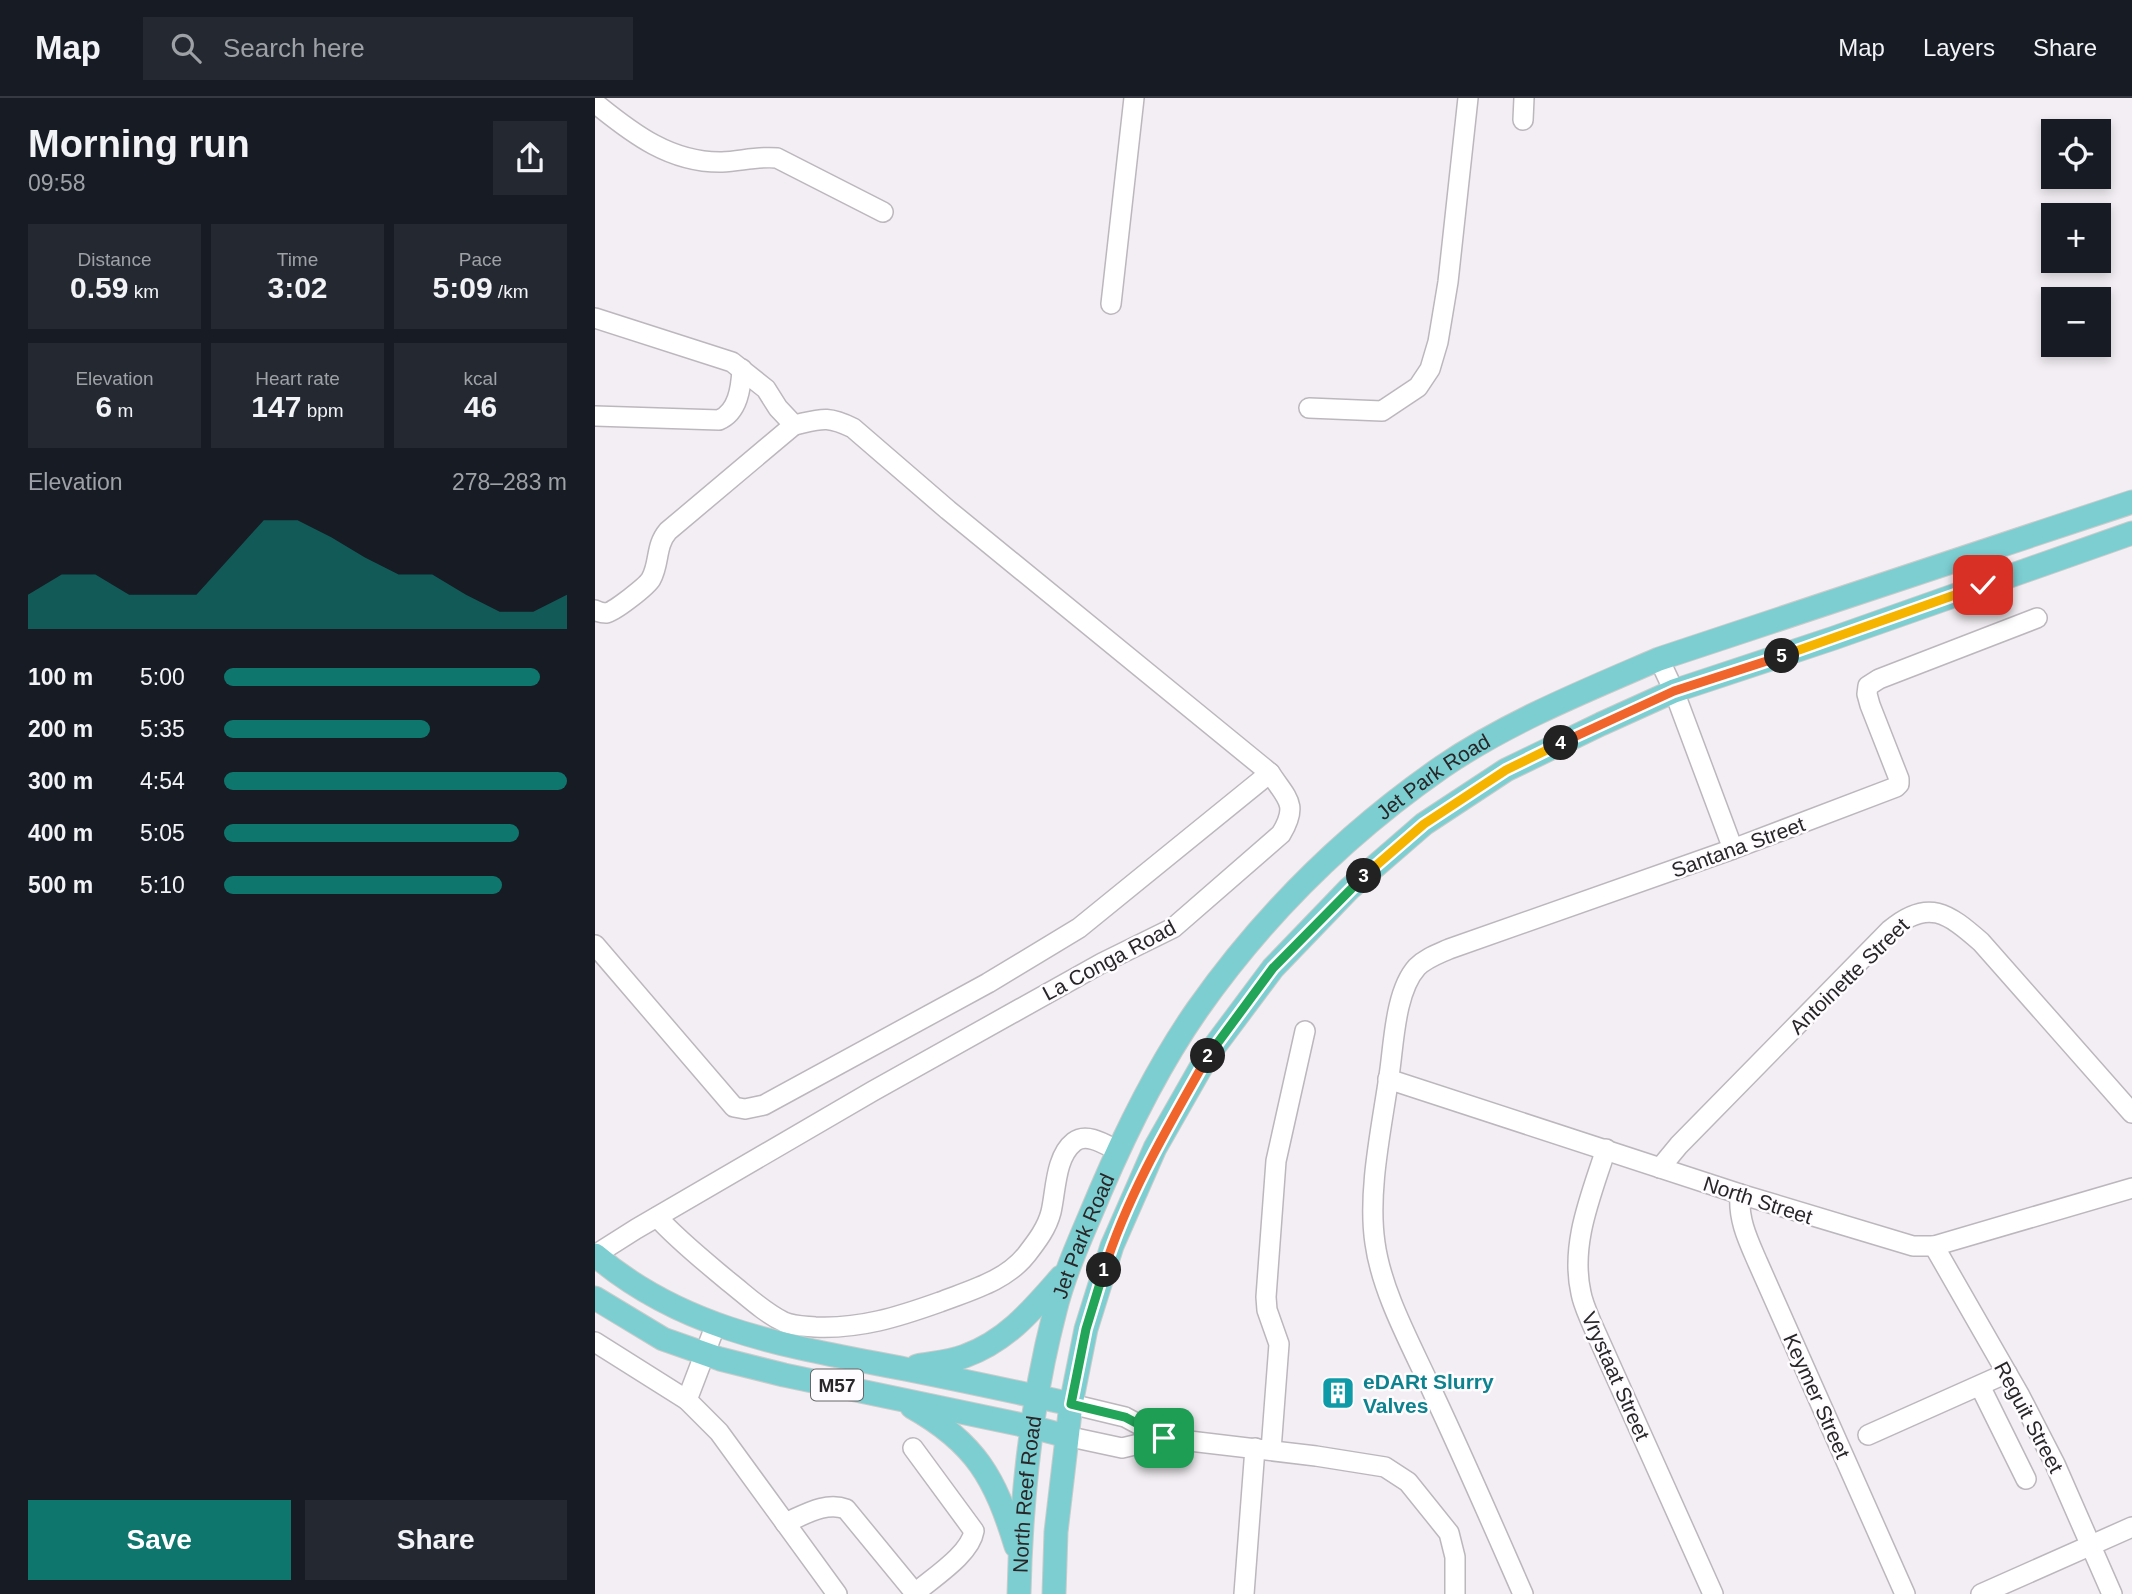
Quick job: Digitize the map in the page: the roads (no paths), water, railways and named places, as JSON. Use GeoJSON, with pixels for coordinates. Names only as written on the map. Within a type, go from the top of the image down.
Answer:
{"type":"FeatureCollection","features":[{"type":"Feature","properties":{"kind":"main road","name":"Jet Park Road"},"geometry":{"type":"LineString","coordinates":[[1037,1396],[1067,1269],[1118,1151],[1158,1072],[1196,1012],[1242,950],[1328,859],[1383,812],[1443,766],[1514,725],[1659,659],[2132,502]]}},
{"type":"Feature","properties":{"kind":"main road","name":"Jet Park Road"},"geometry":{"type":"LineString","coordinates":[[1071,1404],[1086,1329],[1112,1246],[1155,1148],[1208,1055],[1273,968],[1349,889],[1424,824],[1506,770],[1674,691],[1835,638],[2132,533]]}},
{"type":"Feature","properties":{"kind":"main road","name":"M57"},"geometry":{"type":"LineString","coordinates":[[595,1255],[645,1290],[743,1335],[812,1352],[1071,1404]]}},
{"type":"Feature","properties":{"kind":"main road"},"geometry":{"type":"LineString","coordinates":[[904,1369],[964,1357],[1000,1338],[1023,1321],[1067,1269]]}},
{"type":"Feature","properties":{"kind":"main road","name":"M57"},"geometry":{"type":"LineString","coordinates":[[595,1298],[663,1339],[705,1354],[783,1375],[1066,1436]]}},
{"type":"Feature","properties":{"kind":"main road","name":"North Reef Road"},"geometry":{"type":"LineString","coordinates":[[1019,1594],[1019,1559],[1037,1396]]}},
{"type":"Feature","properties":{"kind":"main road"},"geometry":{"type":"LineString","coordinates":[[895,1398],[954,1437],[981,1465],[1004,1506],[1019,1559]]}},
{"type":"Feature","properties":{"kind":"main road","name":"North Reef Road"},"geometry":{"type":"LineString","coordinates":[[1054,1594],[1056,1532],[1071,1404]]}},
{"type":"Feature","properties":{"kind":"street"},"geometry":{"type":"LineString","coordinates":[[1111,304],[1134,98]]}},
{"type":"Feature","properties":{"kind":"street"},"geometry":{"type":"LineString","coordinates":[[1309,408],[1382,411],[1418,387],[1430,369],[1438,342],[1448,282],[1468,98]]}},
{"type":"Feature","properties":{"kind":"street"},"geometry":{"type":"LineString","coordinates":[[1523,120],[1524,98]]}},
{"type":"Feature","properties":{"kind":"street"},"geometry":{"type":"LineString","coordinates":[[595,103],[643,139],[666,152],[719,162],[763,157],[777,159],[883,212]]}},
{"type":"Feature","properties":{"kind":"street"},"geometry":{"type":"LineString","coordinates":[[595,318],[732,362],[766,389],[778,408],[794,425],[668,531],[659,546],[656,565],[648,584],[612,610],[605,613],[596,612]]}},
{"type":"Feature","properties":{"kind":"street"},"geometry":{"type":"LineString","coordinates":[[595,416],[719,420],[727,417],[739,394],[741,369]]}},
{"type":"Feature","properties":{"kind":"street","name":"La Conga Road"},"geometry":{"type":"LineString","coordinates":[[595,1255],[885,1084],[1090,969],[1173,928],[1281,834],[1290,818],[1289,802],[1270,773],[1001,554],[853,428],[824,418],[794,425]]}},
{"type":"Feature","properties":{"kind":"street","name":"Santana Street"},"geometry":{"type":"LineString","coordinates":[[1523,1594],[1404,1331],[1380,1269],[1375,1243],[1372,1215],[1395,1026],[1410,978],[1417,967],[1429,958],[1449,949],[1733,849],[1896,787],[1899,779],[1870,705],[1868,686],[1879,679],[2037,618]]}},
{"type":"Feature","properties":{"kind":"street"},"geometry":{"type":"LineString","coordinates":[[1659,659],[1674,691],[1733,849]]}},
{"type":"Feature","properties":{"kind":"street"},"geometry":{"type":"LineString","coordinates":[[595,945],[734,1107],[745,1110],[764,1105],[988,983],[1079,928],[1270,773]]}},
{"type":"Feature","properties":{"kind":"street","name":"Antoinette Street"},"geometry":{"type":"LineString","coordinates":[[1660,1168],[1686,1138],[1890,930],[1905,918],[1925,912],[1955,920],[1981,942],[2132,1113]]}},
{"type":"Feature","properties":{"kind":"street"},"geometry":{"type":"LineString","coordinates":[[1244,1594],[1279,1344],[1267,1310],[1266,1297],[1276,1161],[1305,1031]]}},
{"type":"Feature","properties":{"kind":"street","name":"North Street"},"geometry":{"type":"LineString","coordinates":[[1388,1079],[1903,1245],[1934,1246],[2132,1188]]}},
{"type":"Feature","properties":{"kind":"street"},"geometry":{"type":"LineString","coordinates":[[657,1217],[681,1243],[786,1323],[830,1328],[860,1326],[902,1316],[1007,1273],[1027,1254],[1044,1228],[1050,1215],[1062,1158],[1074,1142],[1091,1139],[1118,1151]]}},
{"type":"Feature","properties":{"kind":"street","name":"Vrystaat Street"},"geometry":{"type":"LineString","coordinates":[[1606,1149],[1580,1230],[1578,1264],[1581,1295],[1713,1594]]}},
{"type":"Feature","properties":{"kind":"street","name":"Keymer Street"},"geometry":{"type":"LineString","coordinates":[[1740,1194],[1741,1223],[1905,1594]]}},
{"type":"Feature","properties":{"kind":"street","name":"Reguit Street"},"geometry":{"type":"LineString","coordinates":[[1934,1246],[2007,1373],[2055,1464],[2112,1594]]}},
{"type":"Feature","properties":{"kind":"street"},"geometry":{"type":"LineString","coordinates":[[687,1400],[716,1324]]}},
{"type":"Feature","properties":{"kind":"street"},"geometry":{"type":"LineString","coordinates":[[595,1342],[687,1400],[719,1432],[837,1594]]}},
{"type":"Feature","properties":{"kind":"street"},"geometry":{"type":"LineString","coordinates":[[1868,1435],[2007,1373]]}},
{"type":"Feature","properties":{"kind":"street"},"geometry":{"type":"LineString","coordinates":[[1980,1386],[2026,1479]]}},
{"type":"Feature","properties":{"kind":"street"},"geometry":{"type":"LineString","coordinates":[[1071,1404],[1125,1417],[1164,1438]]}},
{"type":"Feature","properties":{"kind":"street"},"geometry":{"type":"LineString","coordinates":[[1066,1436],[1122,1448],[1164,1438],[1373,1464],[1394,1471],[1408,1482],[1449,1533],[1455,1557],[1455,1594]]}},
{"type":"Feature","properties":{"kind":"street"},"geometry":{"type":"LineString","coordinates":[[786,1523],[821,1508],[837,1506],[846,1509],[918,1592],[960,1555],[972,1540],[974,1531],[913,1448]]}},
{"type":"Feature","properties":{"kind":"street"},"geometry":{"type":"LineString","coordinates":[[1981,1594],[2132,1527]]}},
{"type":"Feature","properties":{"kind":"place","name":"eDARt Slurry Valves"},"geometry":{"type":"Point","coordinates":[1338,1393]}}]}
